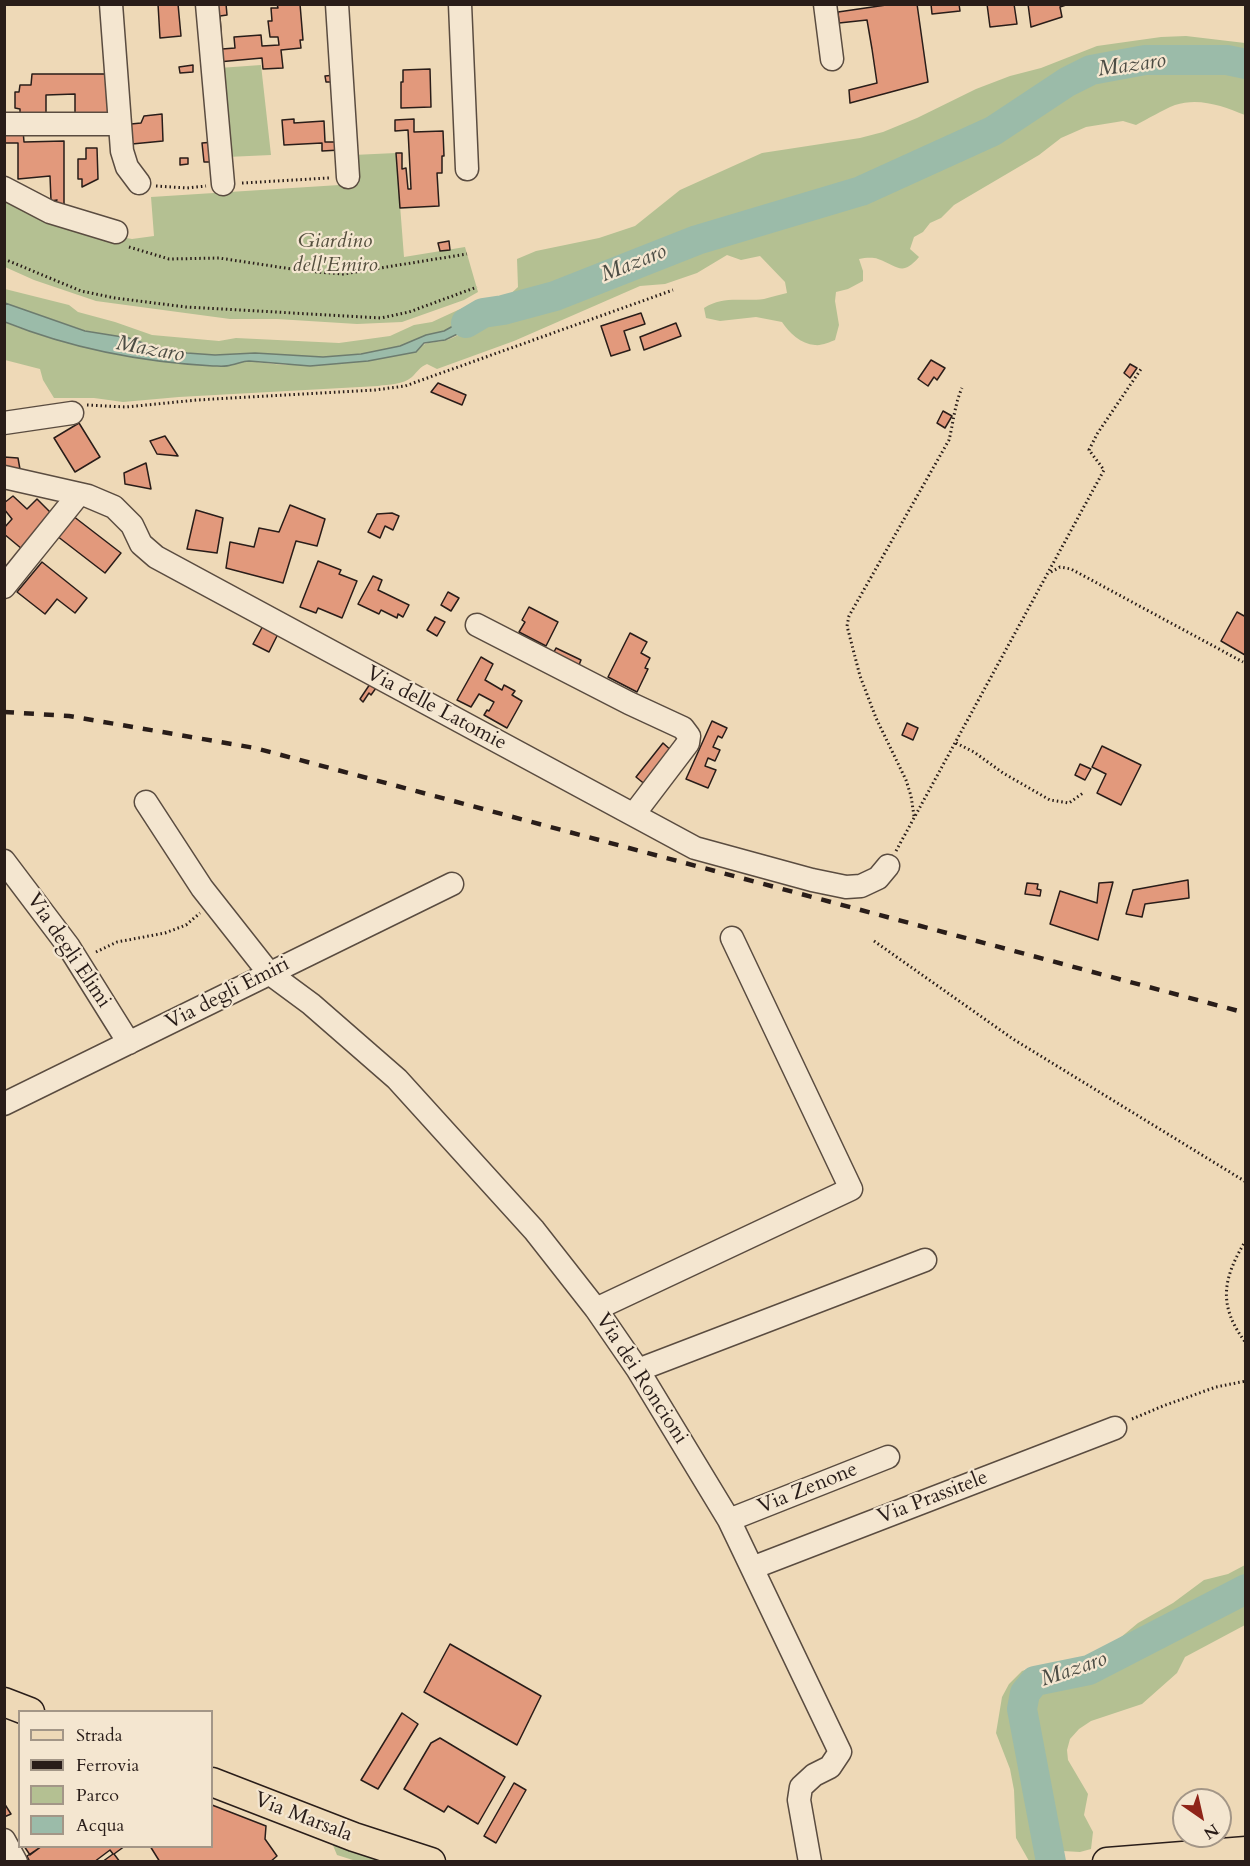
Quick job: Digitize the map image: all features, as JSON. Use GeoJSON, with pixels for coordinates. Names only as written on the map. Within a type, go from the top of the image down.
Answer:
{"type":"FeatureCollection","features":[{"type":"Feature","properties":{"kind":"main road"},"geometry":{"type":"LineString","coordinates":[[4,1702],[25,1710]]}},
{"type":"Feature","properties":{"kind":"main road","name":"Via Marsala"},"geometry":{"type":"LineString","coordinates":[[213,1782],[354,1837],[431,1862]]}},
{"type":"Feature","properties":{"kind":"main road"},"geometry":{"type":"LineString","coordinates":[[1107,1862],[1245,1844]]}},
{"type":"Feature","properties":{"kind":"main road"},"geometry":{"type":"LineString","coordinates":[[1154,1857],[1245,1851]]}},
{"type":"Feature","properties":{"kind":"street"},"geometry":{"type":"LineString","coordinates":[[111,4],[122,151],[127,167],[139,183]]}},
{"type":"Feature","properties":{"kind":"street"},"geometry":{"type":"LineString","coordinates":[[207,4],[224,184]]}},
{"type":"Feature","properties":{"kind":"street"},"geometry":{"type":"LineString","coordinates":[[336,4],[348,177]]}},
{"type":"Feature","properties":{"kind":"street"},"geometry":{"type":"LineString","coordinates":[[460,4],[467,169]]}},
{"type":"Feature","properties":{"kind":"street"},"geometry":{"type":"LineString","coordinates":[[825,4],[832,58]]}},
{"type":"Feature","properties":{"kind":"street"},"geometry":{"type":"LineString","coordinates":[[4,124],[120,124]]}},
{"type":"Feature","properties":{"kind":"street"},"geometry":{"type":"LineString","coordinates":[[4,188],[50,212],[121,239]]}},
{"type":"Feature","properties":{"kind":"street"},"geometry":{"type":"LineString","coordinates":[[4,423],[72,413]]}},
{"type":"Feature","properties":{"kind":"street","name":"Via delle Latomie"},"geometry":{"type":"LineString","coordinates":[[4,477],[79,494],[114,507],[132,525],[141,544],[156,556],[695,848],[846,887],[861,886],[878,878],[888,866]]}},
{"type":"Feature","properties":{"kind":"street"},"geometry":{"type":"LineString","coordinates":[[4,587],[79,494]]}},
{"type":"Feature","properties":{"kind":"street"},"geometry":{"type":"LineString","coordinates":[[477,625],[629,704],[683,728],[689,736],[688,743],[634,814]]}},
{"type":"Feature","properties":{"kind":"street","name":"Via dei Roncioni"},"geometry":{"type":"LineString","coordinates":[[146,802],[213,902],[269,973],[311,1004],[397,1079],[534,1230],[596,1309],[638,1370],[729,1520],[840,1752],[830,1767],[814,1775],[801,1787],[799,1800],[810,1862]]}},
{"type":"Feature","properties":{"kind":"street","name":"Via degli Elimi"},"geometry":{"type":"LineString","coordinates":[[4,861],[79,962],[129,1043]]}},
{"type":"Feature","properties":{"kind":"street","name":"Via degli Emiri"},"geometry":{"type":"LineString","coordinates":[[4,1104],[452,884]]}},
{"type":"Feature","properties":{"kind":"street"},"geometry":{"type":"LineString","coordinates":[[596,1309],[851,1189],[732,938]]}},
{"type":"Feature","properties":{"kind":"street"},"geometry":{"type":"LineString","coordinates":[[638,1370],[925,1260]]}},
{"type":"Feature","properties":{"kind":"street","name":"Via Prassitele"},"geometry":{"type":"LineString","coordinates":[[752,1568],[1115,1428]]}},
{"type":"Feature","properties":{"kind":"street","name":"Via Zenone"},"geometry":{"type":"LineString","coordinates":[[729,1520],[888,1457]]}},
{"type":"Feature","properties":{"kind":"street"},"geometry":{"type":"LineString","coordinates":[[4,1840],[16,1862]]}},
{"type":"Feature","properties":{"kind":"path"},"geometry":{"type":"LineString","coordinates":[[121,239],[169,259],[219,258],[305,271],[343,274],[467,254]]}},
{"type":"Feature","properties":{"kind":"path"},"geometry":{"type":"LineString","coordinates":[[4,259],[81,291],[186,307],[381,318],[409,312],[477,287]]}},
{"type":"Feature","properties":{"kind":"path"},"geometry":{"type":"LineString","coordinates":[[72,413],[87,405],[126,407],[405,386],[673,290]]}},
{"type":"Feature","properties":{"kind":"path"},"geometry":{"type":"LineString","coordinates":[[888,866],[1104,470],[1089,450],[1097,434],[1141,369]]}},
{"type":"Feature","properties":{"kind":"path"},"geometry":{"type":"LineString","coordinates":[[914,818],[906,780],[876,718],[860,676],[847,626],[849,616],[949,440],[956,414],[957,399],[963,388]]}},
{"type":"Feature","properties":{"kind":"path"},"geometry":{"type":"LineString","coordinates":[[1049,573],[1060,567],[1071,569],[1243,662]]}},
{"type":"Feature","properties":{"kind":"path"},"geometry":{"type":"LineString","coordinates":[[956,742],[1050,800],[1069,803],[1083,793]]}},
{"type":"Feature","properties":{"kind":"path"},"geometry":{"type":"LineString","coordinates":[[79,962],[117,942],[165,933],[186,925],[213,902]]}},
{"type":"Feature","properties":{"kind":"path"},"geometry":{"type":"LineString","coordinates":[[874,941],[1013,1039],[1245,1182]]}},
{"type":"Feature","properties":{"kind":"path"},"geometry":{"type":"LineString","coordinates":[[1245,1240],[1230,1269],[1226,1283],[1231,1319],[1245,1343]]}},
{"type":"Feature","properties":{"kind":"path"},"geometry":{"type":"LineString","coordinates":[[1115,1428],[1173,1402],[1216,1387],[1245,1381]]}},
{"type":"Feature","properties":{"kind":"green space"},"geometry":{"type":"Polygon","coordinates":[[[1186,36],[1245,43],[1245,115],[1202,102],[1184,103],[1170,107],[1136,125],[1123,121],[1086,127],[1061,138],[1039,155],[954,205],[941,218],[930,223],[923,232],[914,237],[910,249],[919,257],[908,267],[900,268],[876,258],[859,259],[863,281],[836,292],[835,301],[839,325],[835,340],[823,344],[810,344],[800,340],[782,322],[756,317],[720,321],[706,318],[704,308],[711,304],[733,300],[764,299],[787,293],[785,282],[760,256],[741,260],[727,255],[697,273],[665,284],[640,286],[514,341],[437,369],[427,364],[408,380],[396,384],[123,402],[94,398],[54,398],[43,380],[40,369],[5,360],[4,322],[55,339],[107,352],[160,361],[213,366],[227,366],[244,361],[291,365],[333,364],[415,352],[426,344],[456,336],[480,318],[491,318],[502,310],[472,315],[444,331],[426,335],[400,346],[361,354],[322,357],[255,353],[215,355],[154,347],[129,338],[86,331],[5,303],[5,289],[69,305],[78,312],[152,335],[219,341],[236,338],[339,343],[390,336],[414,325],[432,322],[458,310],[492,299],[505,299],[518,287],[517,259],[536,251],[599,238],[635,226],[680,190],[762,153],[860,138],[883,132],[976,89],[1010,76],[1041,68],[1097,46],[1186,36]]]}},
{"type":"Feature","properties":{"kind":"green space"},"geometry":{"type":"Polygon","coordinates":[[[261,65],[271,155],[227,157],[219,68],[261,65]]]}},
{"type":"Feature","properties":{"kind":"green space","name":"Giardino dell'Emiro"},"geometry":{"type":"Polygon","coordinates":[[[396,153],[404,257],[465,247],[478,292],[464,300],[402,322],[357,324],[277,319],[230,319],[96,301],[34,280],[5,267],[4,200],[104,234],[132,239],[154,236],[151,197],[355,184],[353,155],[396,153]]]}},
{"type":"Feature","properties":{"kind":"green space"},"geometry":{"type":"Polygon","coordinates":[[[1245,1565],[1245,1625],[1185,1657],[1177,1673],[1142,1704],[1091,1721],[1070,1739],[1067,1750],[1068,1760],[1088,1794],[1084,1815],[1093,1832],[1091,1849],[1080,1852],[1063,1851],[1064,1861],[1029,1861],[1016,1838],[1014,1790],[1010,1769],[996,1733],[1002,1697],[1009,1684],[1022,1671],[1037,1666],[1073,1662],[1091,1657],[1108,1648],[1138,1623],[1173,1603],[1204,1580],[1228,1574],[1245,1565]]]}},
{"type":"Feature","properties":{"kind":"green space"},"geometry":{"type":"Polygon","coordinates":[[[332,1843],[383,1861],[356,1861],[337,1855],[332,1843]]]}},
{"type":"Feature","properties":{"kind":"water","name":"Mazaro"},"geometry":{"type":"Polygon","coordinates":[[[5,303],[85,331],[129,338],[154,347],[187,353],[215,355],[255,353],[323,357],[361,354],[400,346],[426,335],[444,331],[482,310],[503,310],[491,318],[480,318],[470,328],[445,340],[424,343],[416,352],[368,361],[310,366],[244,361],[222,366],[134,357],[55,339],[5,322],[5,303]]]}},
{"type":"Feature","properties":{"kind":"building"},"geometry":{"type":"Polygon","coordinates":[[[158,4],[178,4],[181,36],[160,38],[158,4]]]}},
{"type":"Feature","properties":{"kind":"building"},"geometry":{"type":"Polygon","coordinates":[[[213,4],[226,4],[227,15],[220,16],[222,49],[235,48],[234,37],[261,35],[262,46],[279,45],[278,37],[270,37],[268,21],[272,21],[271,8],[278,8],[277,4],[300,4],[303,40],[300,40],[301,48],[281,50],[283,68],[263,69],[262,58],[218,62],[213,4]]]}},
{"type":"Feature","properties":{"kind":"building"},"geometry":{"type":"Polygon","coordinates":[[[893,4],[917,4],[928,82],[850,103],[849,90],[877,83],[867,20],[839,23],[838,12],[893,4]]]}},
{"type":"Feature","properties":{"kind":"building"},"geometry":{"type":"Polygon","coordinates":[[[931,4],[959,4],[960,11],[932,14],[931,4]]]}},
{"type":"Feature","properties":{"kind":"building"},"geometry":{"type":"Polygon","coordinates":[[[987,4],[1014,4],[1017,24],[990,27],[987,4]]]}},
{"type":"Feature","properties":{"kind":"building"},"geometry":{"type":"Polygon","coordinates":[[[1028,4],[1069,4],[1060,7],[1062,17],[1031,27],[1028,4]]]}},
{"type":"Feature","properties":{"kind":"building"},"geometry":{"type":"Polygon","coordinates":[[[193,65],[193,72],[180,73],[179,67],[193,65]]]}},
{"type":"Feature","properties":{"kind":"building"},"geometry":{"type":"Polygon","coordinates":[[[430,69],[431,107],[401,108],[403,70],[430,69]]]}},
{"type":"Feature","properties":{"kind":"building"},"geometry":{"type":"Polygon","coordinates":[[[32,74],[108,74],[111,113],[75,113],[75,94],[46,95],[46,117],[20,119],[20,109],[15,108],[15,92],[19,92],[20,85],[31,85],[32,74]]]}},
{"type":"Feature","properties":{"kind":"building"},"geometry":{"type":"Polygon","coordinates":[[[335,75],[335,82],[326,82],[325,76],[335,75]]]}},
{"type":"Feature","properties":{"kind":"building"},"geometry":{"type":"Polygon","coordinates":[[[162,114],[163,141],[132,144],[131,124],[141,123],[144,116],[162,114]]]}},
{"type":"Feature","properties":{"kind":"building"},"geometry":{"type":"Polygon","coordinates":[[[294,119],[294,123],[324,121],[325,142],[339,142],[340,150],[322,151],[322,143],[284,145],[282,120],[294,119]]]}},
{"type":"Feature","properties":{"kind":"building"},"geometry":{"type":"Polygon","coordinates":[[[414,119],[414,132],[443,131],[442,173],[437,173],[439,206],[400,208],[396,153],[402,153],[402,169],[406,168],[408,189],[411,189],[408,130],[395,131],[395,120],[414,119]]]}},
{"type":"Feature","properties":{"kind":"building"},"geometry":{"type":"Polygon","coordinates":[[[4,130],[23,130],[24,142],[64,141],[64,204],[60,211],[53,207],[57,200],[51,201],[50,176],[18,179],[18,143],[4,143],[4,130]]]}},
{"type":"Feature","properties":{"kind":"building"},"geometry":{"type":"Polygon","coordinates":[[[214,142],[216,162],[204,162],[202,143],[214,142]]]}},
{"type":"Feature","properties":{"kind":"building"},"geometry":{"type":"Polygon","coordinates":[[[86,148],[97,148],[98,179],[82,187],[82,179],[78,179],[78,159],[86,159],[86,148]]]}},
{"type":"Feature","properties":{"kind":"building"},"geometry":{"type":"Polygon","coordinates":[[[180,158],[188,158],[188,164],[180,165],[180,158]]]}},
{"type":"Feature","properties":{"kind":"building"},"geometry":{"type":"Polygon","coordinates":[[[449,241],[450,250],[440,251],[438,243],[449,241]]]}},
{"type":"Feature","properties":{"kind":"building"},"geometry":{"type":"Polygon","coordinates":[[[641,313],[645,324],[624,331],[630,350],[611,356],[601,326],[641,313]]]}},
{"type":"Feature","properties":{"kind":"building"},"geometry":{"type":"Polygon","coordinates":[[[676,323],[681,336],[644,350],[640,337],[676,323]]]}},
{"type":"Feature","properties":{"kind":"building"},"geometry":{"type":"Polygon","coordinates":[[[931,360],[945,368],[937,380],[934,377],[928,386],[918,379],[931,360]]]}},
{"type":"Feature","properties":{"kind":"building"},"geometry":{"type":"Polygon","coordinates":[[[1130,364],[1137,368],[1130,378],[1124,373],[1130,364]]]}},
{"type":"Feature","properties":{"kind":"building"},"geometry":{"type":"Polygon","coordinates":[[[438,383],[466,395],[462,405],[431,392],[438,383]]]}},
{"type":"Feature","properties":{"kind":"building"},"geometry":{"type":"Polygon","coordinates":[[[943,411],[952,416],[945,428],[937,423],[943,411]]]}},
{"type":"Feature","properties":{"kind":"building"},"geometry":{"type":"Polygon","coordinates":[[[79,423],[100,457],[75,472],[54,438],[79,423]]]}},
{"type":"Feature","properties":{"kind":"building"},"geometry":{"type":"Polygon","coordinates":[[[165,436],[178,456],[157,454],[150,441],[165,436]]]}},
{"type":"Feature","properties":{"kind":"building"},"geometry":{"type":"Polygon","coordinates":[[[4,457],[18,458],[21,475],[4,472],[4,457]]]}},
{"type":"Feature","properties":{"kind":"building"},"geometry":{"type":"Polygon","coordinates":[[[146,463],[151,489],[125,484],[124,473],[146,463]]]}},
{"type":"Feature","properties":{"kind":"building"},"geometry":{"type":"Polygon","coordinates":[[[13,496],[27,509],[37,499],[52,514],[22,549],[4,534],[4,528],[12,519],[4,509],[4,503],[13,496]]]}},
{"type":"Feature","properties":{"kind":"building"},"geometry":{"type":"Polygon","coordinates":[[[290,505],[325,519],[317,546],[296,541],[283,583],[226,568],[230,542],[254,547],[259,528],[279,532],[290,505]]]}},
{"type":"Feature","properties":{"kind":"building"},"geometry":{"type":"Polygon","coordinates":[[[196,510],[223,518],[217,553],[187,549],[196,510]]]}},
{"type":"Feature","properties":{"kind":"building"},"geometry":{"type":"Polygon","coordinates":[[[392,513],[399,516],[393,530],[385,526],[380,538],[368,532],[377,514],[392,513]]]}},
{"type":"Feature","properties":{"kind":"building"},"geometry":{"type":"Polygon","coordinates":[[[73,516],[121,553],[105,573],[57,536],[73,516]]]}},
{"type":"Feature","properties":{"kind":"building"},"geometry":{"type":"Polygon","coordinates":[[[318,561],[341,570],[339,574],[357,581],[342,618],[318,608],[316,613],[300,607],[318,561]]]}},
{"type":"Feature","properties":{"kind":"building"},"geometry":{"type":"Polygon","coordinates":[[[42,562],[87,598],[75,613],[57,599],[45,614],[17,592],[42,562]]]}},
{"type":"Feature","properties":{"kind":"building"},"geometry":{"type":"Polygon","coordinates":[[[373,576],[382,580],[378,590],[409,605],[403,617],[398,614],[397,618],[381,610],[379,614],[358,604],[373,576]]]}},
{"type":"Feature","properties":{"kind":"building"},"geometry":{"type":"Polygon","coordinates":[[[448,592],[459,598],[451,611],[441,605],[448,592]]]}},
{"type":"Feature","properties":{"kind":"building"},"geometry":{"type":"Polygon","coordinates":[[[529,607],[558,622],[546,646],[519,632],[525,622],[522,620],[529,607]]]}},
{"type":"Feature","properties":{"kind":"building"},"geometry":{"type":"Polygon","coordinates":[[[1237,612],[1246,617],[1245,655],[1221,641],[1237,612]]]}},
{"type":"Feature","properties":{"kind":"building"},"geometry":{"type":"Polygon","coordinates":[[[435,617],[445,622],[437,636],[427,630],[435,617]]]}},
{"type":"Feature","properties":{"kind":"building"},"geometry":{"type":"Polygon","coordinates":[[[264,624],[279,632],[269,652],[253,644],[264,624]]]}},
{"type":"Feature","properties":{"kind":"building"},"geometry":{"type":"Polygon","coordinates":[[[630,633],[647,642],[641,653],[650,658],[645,668],[648,669],[637,692],[608,677],[630,633]]]}},
{"type":"Feature","properties":{"kind":"building"},"geometry":{"type":"Polygon","coordinates":[[[556,648],[581,660],[577,670],[551,658],[556,648]]]}},
{"type":"Feature","properties":{"kind":"building"},"geometry":{"type":"Polygon","coordinates":[[[481,657],[493,664],[485,680],[502,690],[504,685],[515,691],[512,695],[522,701],[507,728],[484,715],[494,702],[479,694],[471,707],[457,700],[481,657]]]}},
{"type":"Feature","properties":{"kind":"building"},"geometry":{"type":"Polygon","coordinates":[[[370,684],[376,688],[363,702],[360,699],[370,684]]]}},
{"type":"Feature","properties":{"kind":"building"},"geometry":{"type":"Polygon","coordinates":[[[712,721],[727,728],[722,738],[718,736],[713,747],[720,750],[715,761],[708,758],[705,766],[716,770],[708,788],[686,779],[712,721]]]}},
{"type":"Feature","properties":{"kind":"building"},"geometry":{"type":"Polygon","coordinates":[[[907,723],[918,728],[913,740],[902,735],[907,723]]]}},
{"type":"Feature","properties":{"kind":"building"},"geometry":{"type":"Polygon","coordinates":[[[663,743],[674,753],[647,786],[636,777],[663,743]]]}},
{"type":"Feature","properties":{"kind":"building"},"geometry":{"type":"Polygon","coordinates":[[[1102,746],[1141,765],[1121,805],[1097,793],[1106,774],[1092,767],[1102,746]]]}},
{"type":"Feature","properties":{"kind":"building"},"geometry":{"type":"Polygon","coordinates":[[[1080,764],[1091,769],[1085,780],[1075,775],[1080,764]]]}},
{"type":"Feature","properties":{"kind":"building"},"geometry":{"type":"Polygon","coordinates":[[[1188,880],[1189,898],[1145,904],[1142,917],[1126,914],[1133,890],[1188,880]]]}},
{"type":"Feature","properties":{"kind":"building"},"geometry":{"type":"Polygon","coordinates":[[[1113,882],[1098,940],[1050,924],[1060,891],[1097,903],[1099,883],[1113,882]]]}},
{"type":"Feature","properties":{"kind":"building"},"geometry":{"type":"Polygon","coordinates":[[[1027,883],[1038,884],[1037,889],[1041,890],[1040,896],[1025,894],[1027,883]]]}},
{"type":"Feature","properties":{"kind":"building"},"geometry":{"type":"Polygon","coordinates":[[[450,1644],[541,1696],[517,1745],[424,1692],[450,1644]]]}},
{"type":"Feature","properties":{"kind":"building"},"geometry":{"type":"Polygon","coordinates":[[[402,1713],[418,1724],[378,1789],[361,1780],[402,1713]]]}},
{"type":"Feature","properties":{"kind":"building"},"geometry":{"type":"Polygon","coordinates":[[[440,1738],[505,1777],[478,1824],[448,1806],[444,1812],[404,1789],[431,1743],[440,1738]]]}},
{"type":"Feature","properties":{"kind":"building"},"geometry":{"type":"Polygon","coordinates":[[[514,1783],[526,1790],[496,1843],[484,1836],[514,1783]]]}},
{"type":"Feature","properties":{"kind":"building"},"geometry":{"type":"Polygon","coordinates":[[[4,1803],[11,1814],[4,1817],[4,1803]]]}},
{"type":"Feature","properties":{"kind":"building"},"geometry":{"type":"Polygon","coordinates":[[[213,1805],[266,1826],[265,1839],[277,1856],[270,1862],[160,1862],[151,1848],[213,1848],[213,1805]]]}},
{"type":"Feature","properties":{"kind":"building"},"geometry":{"type":"Polygon","coordinates":[[[25,1848],[39,1848],[30,1855],[25,1848]]]}},
{"type":"Feature","properties":{"kind":"building"},"geometry":{"type":"Polygon","coordinates":[[[39,1848],[122,1848],[114,1854],[120,1862],[102,1862],[113,1854],[110,1850],[94,1862],[30,1862],[27,1856],[39,1848]]]}},
{"type":"Feature","properties":{"kind":"waterway","name":"Mazaro"},"geometry":{"type":"LineString","coordinates":[[466,323],[483,313],[555,296],[697,240],[861,191],[993,131],[1067,82],[1091,70],[1145,60],[1227,60],[1246,64]]}},
{"type":"Feature","properties":{"kind":"waterway","name":"Mazaro"},"geometry":{"type":"LineString","coordinates":[[1051,1862],[1022,1709],[1025,1693],[1035,1681],[1089,1670],[1246,1589]]}},
{"type":"Feature","properties":{"kind":"railway"},"geometry":{"type":"LineString","coordinates":[[4,712],[69,716],[255,748],[1246,1013]]}}]}
